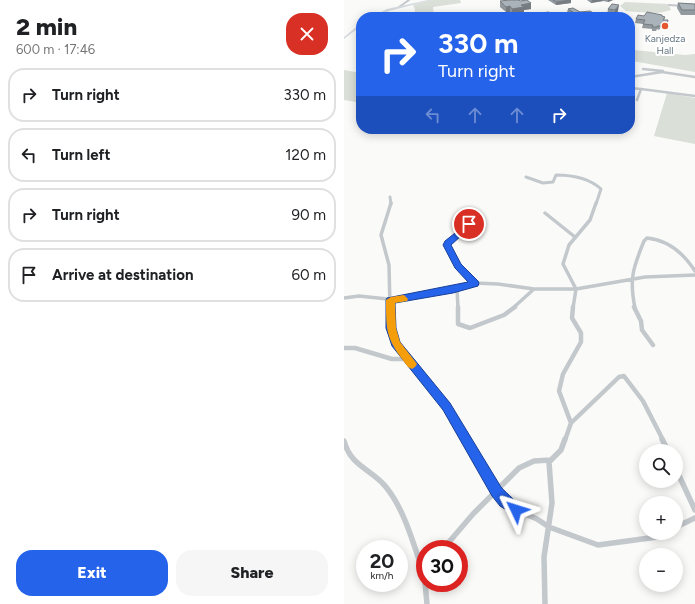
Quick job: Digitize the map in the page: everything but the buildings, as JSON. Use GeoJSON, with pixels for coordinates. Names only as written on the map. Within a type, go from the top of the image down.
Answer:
{"type":"FeatureCollection","features":[{"type":"Feature","properties":{"kind":"street"},"geometry":{"type":"LineString","coordinates":[[399,8],[409,0]]}},
{"type":"Feature","properties":{"kind":"street"},"geometry":{"type":"LineString","coordinates":[[387,12],[431,0]]}},
{"type":"Feature","properties":{"kind":"street"},"geometry":{"type":"LineString","coordinates":[[670,6],[689,6]]}},
{"type":"Feature","properties":{"kind":"street"},"geometry":{"type":"LineString","coordinates":[[344,38],[356,28]]}},
{"type":"Feature","properties":{"kind":"street"},"geometry":{"type":"LineString","coordinates":[[643,69],[666,71],[695,77]]}},
{"type":"Feature","properties":{"kind":"street"},"geometry":{"type":"LineString","coordinates":[[635,76],[666,71]]}},
{"type":"Feature","properties":{"kind":"street"},"geometry":{"type":"LineString","coordinates":[[635,88],[695,96]]}},
{"type":"Feature","properties":{"kind":"street"},"geometry":{"type":"LineString","coordinates":[[636,100],[642,89]]}},
{"type":"Feature","properties":{"kind":"street"},"geometry":{"type":"LineString","coordinates":[[526,177],[549,184],[553,182],[556,175],[566,175],[588,181],[601,189],[590,220],[575,237],[565,254],[563,264],[576,290],[572,318],[582,338],[563,374],[559,391],[571,423]]}},
{"type":"Feature","properties":{"kind":"street"},"geometry":{"type":"LineString","coordinates":[[390,197],[392,207],[384,222],[381,239],[388,257],[391,328],[396,344],[446,407],[496,491],[505,502],[516,510],[538,519],[549,526],[598,545],[639,539]]}},
{"type":"Feature","properties":{"kind":"street"},"geometry":{"type":"LineString","coordinates":[[545,213],[575,237]]}},
{"type":"Feature","properties":{"kind":"street"},"geometry":{"type":"LineString","coordinates":[[475,283],[458,266],[447,245],[448,242],[477,218]]}},
{"type":"Feature","properties":{"kind":"street"},"geometry":{"type":"LineString","coordinates":[[653,345],[644,335],[641,321],[635,310],[631,290],[634,265],[647,238],[659,240],[670,246],[684,256],[695,271]]}},
{"type":"Feature","properties":{"kind":"street"},"geometry":{"type":"LineString","coordinates":[[344,298],[359,296],[391,300],[457,289],[475,283],[498,284],[534,289],[576,290],[632,279],[695,275]]}},
{"type":"Feature","properties":{"kind":"street"},"geometry":{"type":"LineString","coordinates":[[457,289],[458,324],[470,328],[510,312],[534,289]]}},
{"type":"Feature","properties":{"kind":"street"},"geometry":{"type":"LineString","coordinates":[[344,348],[355,348],[392,359],[407,359]]}},
{"type":"Feature","properties":{"kind":"street"},"geometry":{"type":"LineString","coordinates":[[451,540],[473,514],[519,468],[534,461],[550,460],[560,450],[571,423],[619,377],[624,376],[638,394],[665,444]]}},
{"type":"Feature","properties":{"kind":"street"},"geometry":{"type":"LineString","coordinates":[[344,441],[345,449],[349,455],[385,486],[396,503],[416,554]]}},
{"type":"Feature","properties":{"kind":"street"},"geometry":{"type":"LineString","coordinates":[[545,604],[544,557],[552,503],[550,460]]}},
{"type":"Feature","properties":{"kind":"street"},"geometry":{"type":"LineString","coordinates":[[683,484],[695,510]]}},
{"type":"Feature","properties":{"kind":"street"},"geometry":{"type":"LineString","coordinates":[[683,524],[695,518]]}},
{"type":"Feature","properties":{"kind":"street"},"geometry":{"type":"LineString","coordinates":[[426,592],[427,604]]}},
{"type":"Feature","properties":{"kind":"shaded area"},"geometry":{"type":"Polygon","coordinates":[[[432,0],[460,0],[461,3],[433,7],[434,12],[415,12],[413,5],[432,0]]]}},
{"type":"Feature","properties":{"kind":"shaded area"},"geometry":{"type":"Polygon","coordinates":[[[625,2],[668,4],[671,10],[659,13],[626,11],[620,6],[625,2]]]}},
{"type":"Feature","properties":{"kind":"shaded area"},"geometry":{"type":"Polygon","coordinates":[[[635,50],[685,55],[695,54],[695,72],[635,62],[635,50]]]}},
{"type":"Feature","properties":{"kind":"shaded area"},"geometry":{"type":"Polygon","coordinates":[[[344,70],[356,72],[356,102],[344,100],[344,70]]]}},
{"type":"Feature","properties":{"kind":"shaded area"},"geometry":{"type":"Polygon","coordinates":[[[667,93],[695,98],[695,144],[654,136],[667,93]]]}},
{"type":"Feature","properties":{"kind":"slow traffic"},"geometry":{"type":"LineString","coordinates":[[404,299],[391,300],[391,328],[396,344],[412,364]]}},
{"type":"Feature","properties":{"kind":"place","name":"Kanjedza Hall"},"geometry":{"type":"Point","coordinates":[665,26]}},
{"type":"Feature","properties":{"kind":"route"},"geometry":{"type":"LineString","coordinates":[[469,224],[448,242],[447,245],[458,266],[465,275],[475,283],[464,287],[391,300],[391,328],[396,344],[446,407],[496,491],[505,502],[516,510]]}}]}
